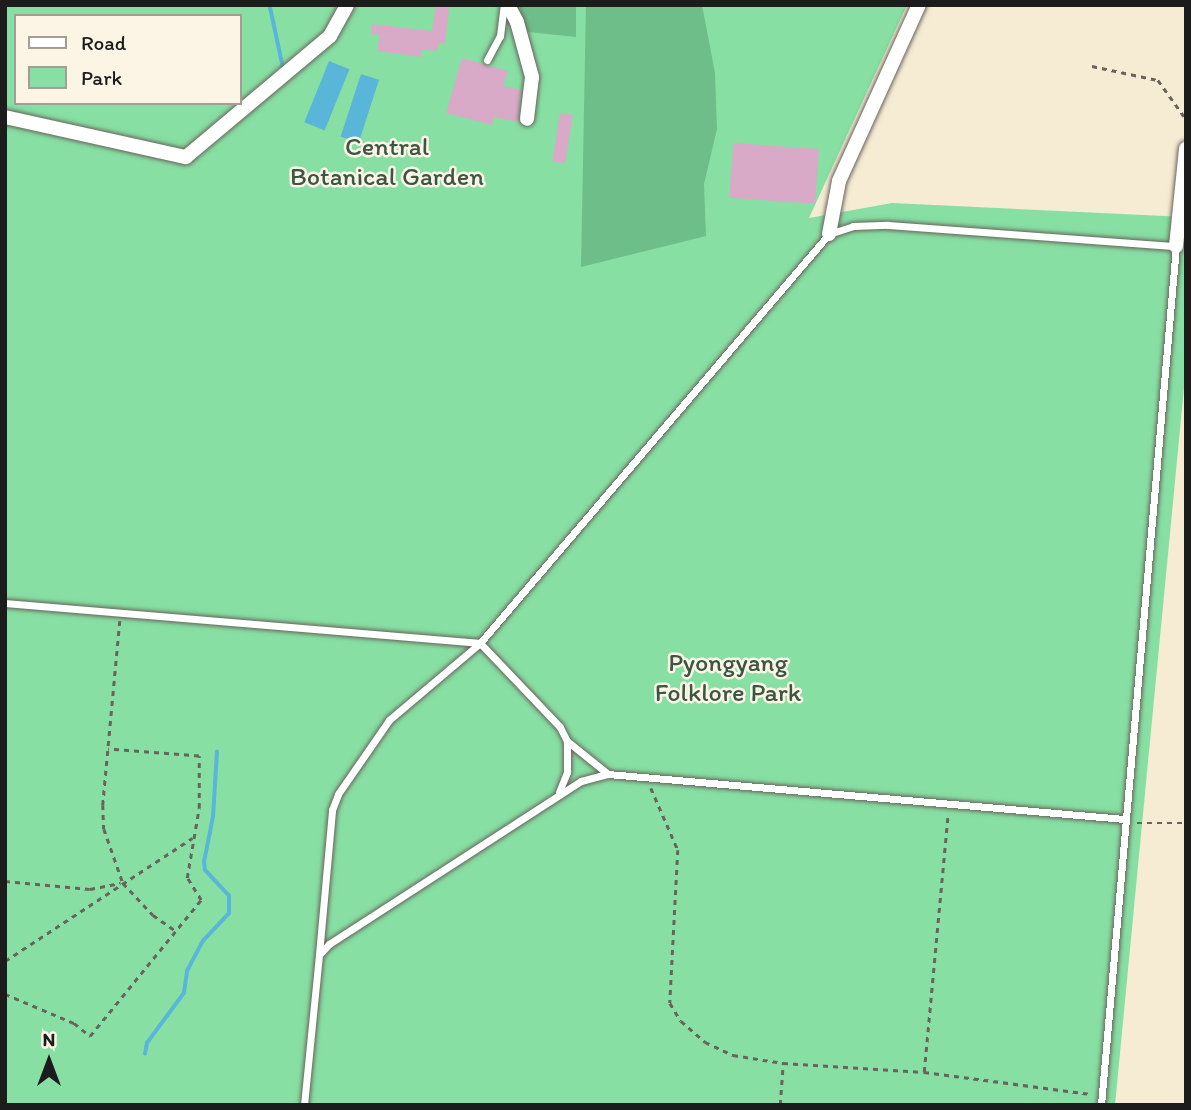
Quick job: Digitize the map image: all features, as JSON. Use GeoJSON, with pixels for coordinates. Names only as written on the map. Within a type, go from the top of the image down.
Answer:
{"type":"FeatureCollection","features":[{"type":"Feature","properties":{"kind":"street"},"geometry":{"type":"LineString","coordinates":[[5,117],[165,156],[186,157],[331,36],[347,5]]}},
{"type":"Feature","properties":{"kind":"street"},"geometry":{"type":"LineString","coordinates":[[506,5],[520,32],[532,77],[527,119]]}},
{"type":"Feature","properties":{"kind":"street"},"geometry":{"type":"LineString","coordinates":[[829,234],[839,181],[919,5]]}},
{"type":"Feature","properties":{"kind":"street"},"geometry":{"type":"LineString","coordinates":[[1176,246],[1186,149]]}},
{"type":"Feature","properties":{"kind":"lane"},"geometry":{"type":"LineString","coordinates":[[487,60],[500,36],[506,5]]}},
{"type":"Feature","properties":{"kind":"lane"},"geometry":{"type":"LineString","coordinates":[[304,1105],[332,810],[338,794],[389,720],[480,643],[829,234],[853,226],[888,225],[1176,246],[1101,1105]]}},
{"type":"Feature","properties":{"kind":"lane"},"geometry":{"type":"LineString","coordinates":[[5,603],[480,643],[560,727],[567,741],[608,774]]}},
{"type":"Feature","properties":{"kind":"lane"},"geometry":{"type":"LineString","coordinates":[[559,792],[567,772],[567,741]]}},
{"type":"Feature","properties":{"kind":"lane"},"geometry":{"type":"LineString","coordinates":[[319,955],[559,792],[608,774],[1124,821]]}},
{"type":"Feature","properties":{"kind":"path"},"geometry":{"type":"LineString","coordinates":[[1092,65],[1158,80],[1186,119]]}},
{"type":"Feature","properties":{"kind":"path"},"geometry":{"type":"LineString","coordinates":[[121,613],[108,749],[104,829],[123,883],[153,915],[177,932]]}},
{"type":"Feature","properties":{"kind":"path"},"geometry":{"type":"LineString","coordinates":[[5,994],[51,1012],[90,1036],[201,900],[187,878],[194,836],[199,756],[108,749]]}},
{"type":"Feature","properties":{"kind":"path"},"geometry":{"type":"LineString","coordinates":[[647,778],[678,850],[670,1003],[681,1021],[705,1042],[733,1055],[783,1062],[924,1073],[1101,1095]]}},
{"type":"Feature","properties":{"kind":"path"},"geometry":{"type":"LineString","coordinates":[[924,1073],[949,805]]}},
{"type":"Feature","properties":{"kind":"path"},"geometry":{"type":"LineString","coordinates":[[1124,821],[1186,823]]}},
{"type":"Feature","properties":{"kind":"path"},"geometry":{"type":"LineString","coordinates":[[5,961],[194,836]]}},
{"type":"Feature","properties":{"kind":"path"},"geometry":{"type":"LineString","coordinates":[[5,881],[90,888],[123,883]]}},
{"type":"Feature","properties":{"kind":"path"},"geometry":{"type":"LineString","coordinates":[[780,1105],[783,1062]]}},
{"type":"Feature","properties":{"kind":"green space","name":"Pyongyang Folklore Park"},"geometry":{"type":"Polygon","coordinates":[[[5,5],[907,5],[809,218],[892,203],[1186,217],[1186,367],[1115,1105],[5,1105],[5,5]]]}},
{"type":"Feature","properties":{"kind":"green space"},"geometry":{"type":"Polygon","coordinates":[[[511,5],[576,5],[576,37],[528,32],[511,5]]]}},
{"type":"Feature","properties":{"kind":"green space"},"geometry":{"type":"Polygon","coordinates":[[[586,5],[702,5],[715,73],[717,129],[704,184],[706,236],[581,267],[586,5]]]}},
{"type":"Feature","properties":{"kind":"water"},"geometry":{"type":"Polygon","coordinates":[[[329,61],[349,69],[325,130],[304,122],[329,61]]]}},
{"type":"Feature","properties":{"kind":"water"},"geometry":{"type":"Polygon","coordinates":[[[361,74],[379,80],[359,143],[341,137],[361,74]]]}},
{"type":"Feature","properties":{"kind":"building"},"geometry":{"type":"Polygon","coordinates":[[[436,5],[448,5],[449,11],[445,43],[438,43],[437,51],[422,49],[421,57],[377,51],[380,35],[371,34],[372,24],[432,31],[436,5]]]}},
{"type":"Feature","properties":{"kind":"building"},"geometry":{"type":"Polygon","coordinates":[[[462,58],[508,71],[503,86],[521,90],[518,122],[494,117],[492,125],[446,113],[462,58]]]}},
{"type":"Feature","properties":{"kind":"building"},"geometry":{"type":"Polygon","coordinates":[[[560,113],[573,115],[565,163],[552,161],[560,113]]]}},
{"type":"Feature","properties":{"kind":"building"},"geometry":{"type":"Polygon","coordinates":[[[733,143],[819,149],[815,204],[729,198],[733,143]]]}},
{"type":"Feature","properties":{"kind":"waterway"},"geometry":{"type":"LineString","coordinates":[[270,5],[283,66]]}},
{"type":"Feature","properties":{"kind":"waterway"},"geometry":{"type":"LineString","coordinates":[[145,1054],[147,1043],[184,993],[187,971],[203,941],[229,913],[229,896],[205,870],[204,862],[213,817],[217,752]]}},
{"type":"Feature","properties":{"kind":"park label","name":"Central Botanical Garden"},"geometry":{"type":"Point","coordinates":[387,162]}}]}
